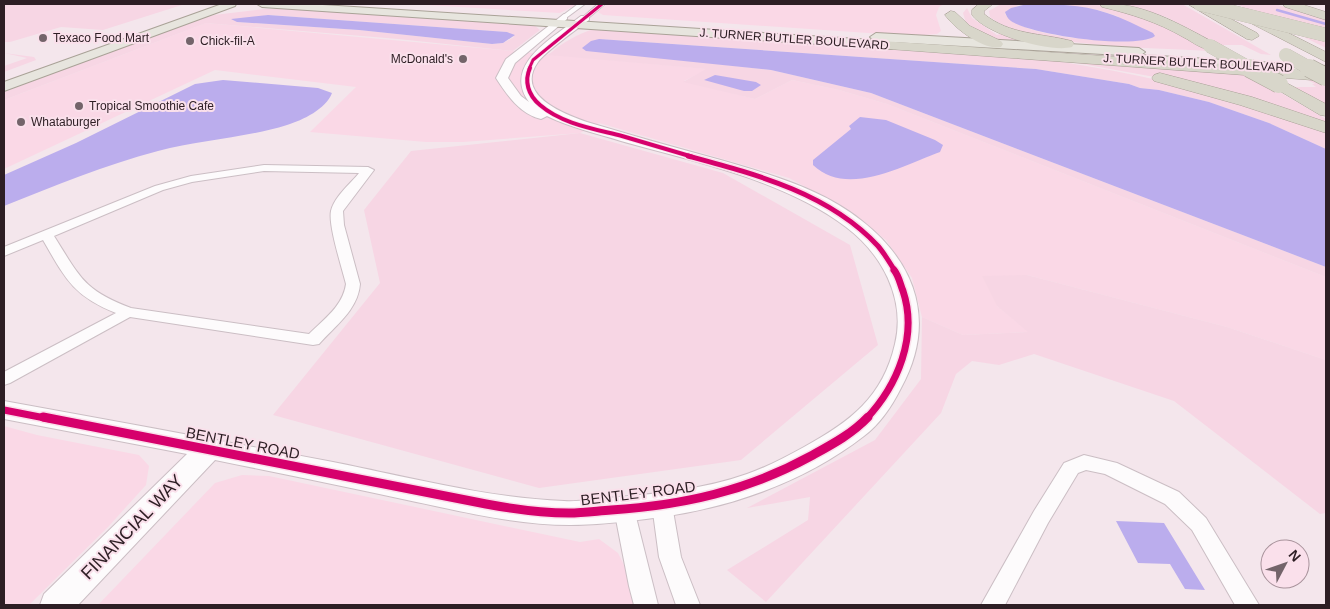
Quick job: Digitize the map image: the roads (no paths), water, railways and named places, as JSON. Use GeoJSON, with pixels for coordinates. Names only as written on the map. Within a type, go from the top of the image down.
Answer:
{"type":"FeatureCollection","features":[{"type":"Feature","properties":{"kind":"highway"},"geometry":{"type":"LineString","coordinates":[[986,4],[978,10],[978,15],[983,20],[990,25],[1017,34],[1069,44],[1139,52]]}},
{"type":"Feature","properties":{"kind":"highway"},"geometry":{"type":"LineString","coordinates":[[1106,4],[1130,9],[1160,19],[1326,111]]}},
{"type":"Feature","properties":{"kind":"highway"},"geometry":{"type":"LineString","coordinates":[[1194,4],[1261,41]]}},
{"type":"Feature","properties":{"kind":"highway"},"geometry":{"type":"LineString","coordinates":[[1200,4],[1326,35]]}},
{"type":"Feature","properties":{"kind":"highway"},"geometry":{"type":"LineString","coordinates":[[1222,4],[1326,62]]}},
{"type":"Feature","properties":{"kind":"highway"},"geometry":{"type":"LineString","coordinates":[[1289,4],[1326,16]]}},
{"type":"Feature","properties":{"kind":"highway"},"geometry":{"type":"LineString","coordinates":[[926,40],[950,34],[948,20],[954,10],[973,34],[997,44],[1048,54]]}},
{"type":"Feature","properties":{"kind":"highway"},"geometry":{"type":"LineString","coordinates":[[866,44],[1326,77]]}},
{"type":"Feature","properties":{"kind":"highway","name":"J. TURNER BUTLER BOULEVARD"},"geometry":{"type":"LineString","coordinates":[[1139,52],[1326,62]]}},
{"type":"Feature","properties":{"kind":"highway"},"geometry":{"type":"LineString","coordinates":[[1282,53],[1326,77]]}},
{"type":"Feature","properties":{"kind":"highway"},"geometry":{"type":"LineString","coordinates":[[1023,56],[1098,66],[1181,83],[1246,101],[1326,128]]}},
{"type":"Feature","properties":{"kind":"main road"},"geometry":{"type":"LineString","coordinates":[[4,75],[205,4]]}},
{"type":"Feature","properties":{"kind":"main road"},"geometry":{"type":"LineString","coordinates":[[4,87],[231,4]]}},
{"type":"Feature","properties":{"kind":"main road","name":"J. TURNER BUTLER BOULEVARD"},"geometry":{"type":"LineString","coordinates":[[262,4],[560,20]]}},
{"type":"Feature","properties":{"kind":"main road","name":"J. TURNER BUTLER BOULEVARD"},"geometry":{"type":"LineString","coordinates":[[349,4],[866,44],[1048,54],[1326,62]]}},
{"type":"Feature","properties":{"kind":"main road"},"geometry":{"type":"LineString","coordinates":[[176,23],[246,10],[301,7]]}},
{"type":"Feature","properties":{"kind":"main road","name":"J. TURNER BUTLER BOULEVARD"},"geometry":{"type":"LineString","coordinates":[[580,22],[1139,52]]}},
{"type":"Feature","properties":{"kind":"main road"},"geometry":{"type":"LineString","coordinates":[[59,56],[82,58]]}},
{"type":"Feature","properties":{"kind":"street"},"geometry":{"type":"LineString","coordinates":[[560,20],[582,4]]}},
{"type":"Feature","properties":{"kind":"street"},"geometry":{"type":"LineString","coordinates":[[580,22],[602,4]]}},
{"type":"Feature","properties":{"kind":"street","name":"BENTLEY ROAD"},"geometry":{"type":"LineString","coordinates":[[4,410],[508,507],[564,514],[690,501],[756,483],[800,462],[839,440],[869,417],[895,378],[905,353],[910,316],[906,296],[894,267],[881,250],[850,220],[792,188],[751,173],[592,128],[562,123],[525,106],[516,99],[502,78],[510,61],[560,20]]}},
{"type":"Feature","properties":{"kind":"street","name":"BENTLEY ROAD"},"geometry":{"type":"LineString","coordinates":[[580,22],[533,60],[526,77],[533,99],[546,109],[592,128]]}},
{"type":"Feature","properties":{"kind":"street"},"geometry":{"type":"LineString","coordinates":[[4,252],[46,234],[158,188],[198,177],[264,168],[368,170],[341,203],[337,211],[338,225],[353,284],[352,294],[346,306],[313,340],[128,312],[110,305],[89,294],[65,266],[46,234]]}},
{"type":"Feature","properties":{"kind":"street"},"geometry":{"type":"LineString","coordinates":[[4,379],[128,312]]}},
{"type":"Feature","properties":{"kind":"street","name":"FINANCIAL WAY"},"geometry":{"type":"LineString","coordinates":[[56,605],[209,449]]}},
{"type":"Feature","properties":{"kind":"street"},"geometry":{"type":"LineString","coordinates":[[993,605],[1071,468],[1084,462],[1110,468],[1172,498],[1199,524],[1248,605]]}},
{"type":"Feature","properties":{"kind":"street"},"geometry":{"type":"LineString","coordinates":[[662,505],[670,557],[688,605]]}},
{"type":"Feature","properties":{"kind":"street"},"geometry":{"type":"LineString","coordinates":[[624,509],[640,586],[646,605]]}},
{"type":"Feature","properties":{"kind":"waterway"},"geometry":{"type":"LineString","coordinates":[[1277,10],[1326,24]]}},
{"type":"Feature","properties":{"kind":"place","name":"Texaco Food Mart"},"geometry":{"type":"Point","coordinates":[43,38]}},
{"type":"Feature","properties":{"kind":"place","name":"Chick-fil-A"},"geometry":{"type":"Point","coordinates":[190,41]}},
{"type":"Feature","properties":{"kind":"place","name":"McDonald's"},"geometry":{"type":"Point","coordinates":[463,59]}},
{"type":"Feature","properties":{"kind":"place","name":"Tropical Smoothie Cafe"},"geometry":{"type":"Point","coordinates":[79,106]}},
{"type":"Feature","properties":{"kind":"place","name":"Whataburger"},"geometry":{"type":"Point","coordinates":[21,122]}}]}
